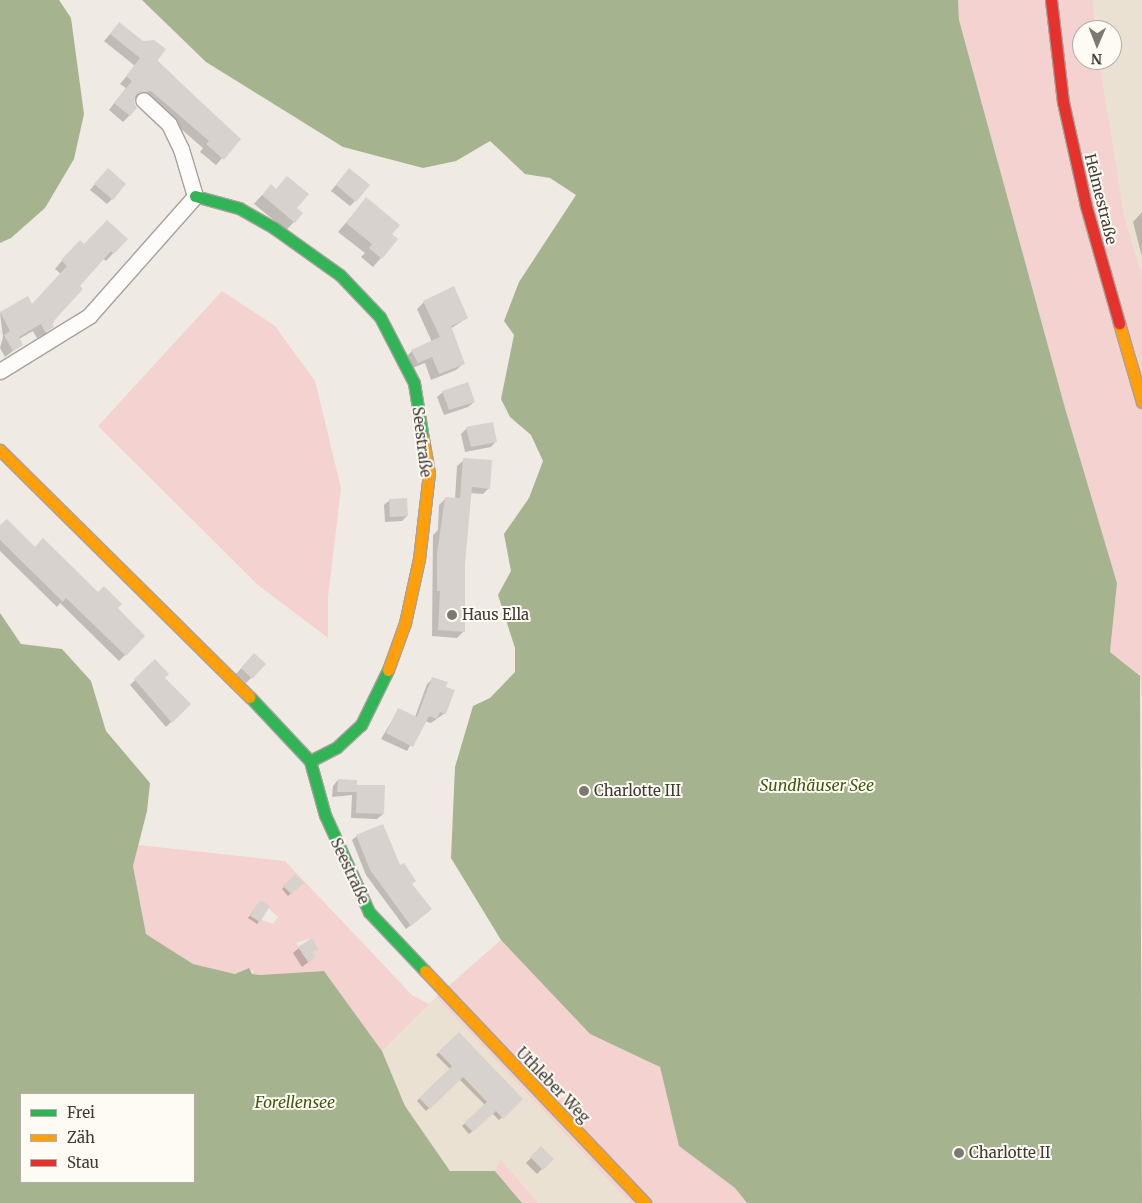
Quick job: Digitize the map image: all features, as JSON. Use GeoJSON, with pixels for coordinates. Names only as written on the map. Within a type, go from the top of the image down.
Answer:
{"type":"FeatureCollection","features":[{"type":"Feature","properties":{"kind":"street","name":"Helmestraße"},"geometry":{"type":"LineString","coordinates":[[1051,0],[1063,102],[1086,206],[1142,402]]}},
{"type":"Feature","properties":{"kind":"street"},"geometry":{"type":"LineString","coordinates":[[0,371],[89,316],[195,196],[181,149],[169,124],[143,100]]}},
{"type":"Feature","properties":{"kind":"street","name":"Seestraße"},"geometry":{"type":"LineString","coordinates":[[195,196],[238,208],[274,228],[340,275],[380,317],[414,383],[428,473],[419,559],[406,623],[380,691],[361,725],[337,747],[310,761]]}},
{"type":"Feature","properties":{"kind":"street","name":"Seestraße"},"geometry":{"type":"LineString","coordinates":[[0,450],[228,673],[310,761],[339,850],[369,912],[439,987]]}},
{"type":"Feature","properties":{"kind":"street","name":"Uthleber Weg"},"geometry":{"type":"LineString","coordinates":[[439,987],[645,1203]]}},
{"type":"Feature","properties":{"kind":"shaded area"},"geometry":{"type":"Polygon","coordinates":[[[958,0],[1092,0],[1095,20],[1072,20],[1072,70],[1101,70],[1124,215],[1142,277],[1142,701],[1140,676],[1110,652],[1117,583],[1065,408],[959,20],[958,0]]]}},
{"type":"Feature","properties":{"kind":"shaded area"},"geometry":{"type":"Polygon","coordinates":[[[1092,0],[1142,0],[1142,277],[1124,215],[1104,104],[1100,70],[1122,70],[1122,20],[1095,20],[1092,0]]]}},
{"type":"Feature","properties":{"kind":"shaded area"},"geometry":{"type":"Polygon","coordinates":[[[222,291],[275,326],[315,381],[341,488],[328,597],[328,638],[258,585],[98,426],[222,291]]]}},
{"type":"Feature","properties":{"kind":"shaded area"},"geometry":{"type":"Polygon","coordinates":[[[138,845],[285,861],[412,995],[429,1004],[382,1051],[324,971],[260,975],[252,974],[255,967],[251,972],[249,968],[235,974],[193,964],[146,934],[133,866],[138,845]],[[260,900],[250,916],[273,924],[278,917],[260,900]],[[312,938],[296,943],[308,962],[316,957],[313,952],[319,948],[312,938]]]}},
{"type":"Feature","properties":{"kind":"shaded area"},"geometry":{"type":"Polygon","coordinates":[[[501,940],[590,1034],[660,1067],[679,1146],[735,1188],[747,1203],[630,1203],[436,997],[501,940]]]}},
{"type":"Feature","properties":{"kind":"shaded area"},"geometry":{"type":"Polygon","coordinates":[[[436,997],[630,1203],[538,1203],[501,1161],[495,1171],[450,1171],[405,1106],[382,1051],[436,997]]]}},
{"type":"Feature","properties":{"kind":"shaded area"},"geometry":{"type":"Polygon","coordinates":[[[501,1160],[538,1203],[522,1203],[495,1171],[501,1160]]]}},
{"type":"Feature","properties":{"kind":"water"},"geometry":{"type":"Polygon","coordinates":[[[0,0],[59,0],[71,18],[84,114],[74,159],[45,208],[11,238],[0,243],[0,0]]]}},
{"type":"Feature","properties":{"kind":"water","name":"Sundhäuser See"},"geometry":{"type":"Polygon","coordinates":[[[142,0],[958,0],[959,20],[1065,408],[1117,583],[1110,652],[1140,676],[1142,1203],[747,1203],[735,1188],[679,1146],[660,1067],[590,1034],[501,940],[451,858],[455,767],[473,706],[490,698],[515,672],[515,648],[498,595],[511,571],[504,534],[529,498],[543,461],[531,435],[510,417],[501,399],[514,335],[504,321],[519,282],[576,195],[550,178],[525,174],[490,141],[456,161],[423,168],[343,147],[206,62],[142,0]]]}},
{"type":"Feature","properties":{"kind":"water","name":"Forellensee"},"geometry":{"type":"Polygon","coordinates":[[[0,613],[21,644],[62,649],[91,681],[106,731],[150,783],[147,811],[133,866],[146,934],[193,964],[235,974],[249,968],[252,974],[260,975],[324,971],[382,1051],[405,1106],[450,1171],[495,1171],[522,1203],[0,1203],[0,613]]]}},
{"type":"Feature","properties":{"kind":"building"},"geometry":{"type":"Polygon","coordinates":[[[119,22],[143,41],[154,40],[166,49],[157,61],[241,139],[224,160],[206,144],[209,141],[151,91],[136,94],[134,102],[137,108],[130,116],[114,103],[132,81],[126,76],[140,58],[110,34],[119,22]]]}},
{"type":"Feature","properties":{"kind":"building"},"geometry":{"type":"Polygon","coordinates":[[[108,168],[126,184],[113,200],[94,184],[108,168]]]}},
{"type":"Feature","properties":{"kind":"building"},"geometry":{"type":"Polygon","coordinates":[[[349,168],[370,185],[356,202],[336,185],[349,168]]]}},
{"type":"Feature","properties":{"kind":"building"},"geometry":{"type":"Polygon","coordinates":[[[287,176],[309,194],[297,208],[303,213],[295,223],[262,195],[271,184],[276,189],[287,176]]]}},
{"type":"Feature","properties":{"kind":"building"},"geometry":{"type":"Polygon","coordinates":[[[366,197],[400,225],[392,234],[398,239],[382,259],[369,248],[372,244],[346,223],[366,197]]]}},
{"type":"Feature","properties":{"kind":"building"},"geometry":{"type":"Polygon","coordinates":[[[107,220],[128,239],[114,254],[111,251],[80,286],[83,289],[52,323],[54,327],[45,332],[41,324],[19,337],[23,345],[13,351],[4,335],[10,331],[0,312],[28,296],[32,304],[67,266],[61,260],[80,240],[84,244],[107,220]]]}},
{"type":"Feature","properties":{"kind":"building"},"geometry":{"type":"Polygon","coordinates":[[[454,286],[468,318],[451,326],[465,364],[439,374],[432,357],[418,363],[411,350],[440,337],[423,301],[454,286]]]}},
{"type":"Feature","properties":{"kind":"building"},"geometry":{"type":"Polygon","coordinates":[[[468,382],[475,402],[449,410],[442,391],[468,382]]]}},
{"type":"Feature","properties":{"kind":"building"},"geometry":{"type":"Polygon","coordinates":[[[493,422],[497,442],[471,447],[466,427],[493,422]]]}},
{"type":"Feature","properties":{"kind":"building"},"geometry":{"type":"Polygon","coordinates":[[[463,458],[492,460],[490,489],[472,487],[465,564],[465,632],[438,630],[440,591],[437,591],[437,554],[445,497],[460,498],[463,458]]]}},
{"type":"Feature","properties":{"kind":"building"},"geometry":{"type":"Polygon","coordinates":[[[407,498],[408,516],[390,517],[389,499],[407,498]]]}},
{"type":"Feature","properties":{"kind":"building"},"geometry":{"type":"Polygon","coordinates":[[[7,519],[35,547],[43,538],[98,592],[104,586],[122,604],[118,608],[145,636],[126,656],[66,598],[63,602],[0,540],[0,525],[7,519]]]}},
{"type":"Feature","properties":{"kind":"building"},"geometry":{"type":"Polygon","coordinates":[[[254,653],[266,664],[252,679],[241,668],[254,653]]]}},
{"type":"Feature","properties":{"kind":"building"},"geometry":{"type":"Polygon","coordinates":[[[155,659],[169,674],[165,678],[191,704],[172,723],[134,679],[155,659]]]}},
{"type":"Feature","properties":{"kind":"building"},"geometry":{"type":"Polygon","coordinates":[[[432,677],[448,682],[446,687],[455,690],[446,714],[440,712],[437,719],[429,716],[413,747],[386,733],[398,708],[417,717],[432,677]]]}},
{"type":"Feature","properties":{"kind":"building"},"geometry":{"type":"Polygon","coordinates":[[[338,779],[357,780],[357,792],[337,792],[338,779]]]}},
{"type":"Feature","properties":{"kind":"building"},"geometry":{"type":"Polygon","coordinates":[[[357,785],[385,785],[384,814],[356,813],[357,785]]]}},
{"type":"Feature","properties":{"kind":"building"},"geometry":{"type":"Polygon","coordinates":[[[383,824],[400,865],[404,863],[416,881],[412,884],[432,909],[411,926],[370,870],[356,835],[383,824]]]}},
{"type":"Feature","properties":{"kind":"building"},"geometry":{"type":"Polygon","coordinates":[[[295,874],[304,883],[291,894],[283,886],[295,874]]]}},
{"type":"Feature","properties":{"kind":"building"},"geometry":{"type":"Polygon","coordinates":[[[260,900],[270,906],[260,922],[250,916],[260,900]]]}},
{"type":"Feature","properties":{"kind":"building"},"geometry":{"type":"Polygon","coordinates":[[[312,938],[319,949],[313,952],[316,957],[308,962],[298,947],[312,938]]]}},
{"type":"Feature","properties":{"kind":"building"},"geometry":{"type":"Polygon","coordinates":[[[459,1032],[523,1099],[503,1119],[496,1111],[473,1132],[464,1123],[487,1102],[463,1077],[430,1109],[419,1098],[452,1066],[438,1052],[459,1032]]]}},
{"type":"Feature","properties":{"kind":"building"},"geometry":{"type":"Polygon","coordinates":[[[541,1146],[554,1159],[543,1170],[530,1157],[541,1146]]]}},
{"type":"Feature","properties":{"kind":"traffic: fast"},"geometry":{"type":"LineString","coordinates":[[195,196],[239,208],[274,228],[340,275],[380,317],[414,383],[423,439]]}},
{"type":"Feature","properties":{"kind":"traffic: fast"},"geometry":{"type":"LineString","coordinates":[[310,761],[337,747],[361,725],[388,670]]}},
{"type":"Feature","properties":{"kind":"traffic: fast"},"geometry":{"type":"LineString","coordinates":[[250,697],[310,761],[325,815],[369,912],[425,971]]}},
{"type":"Feature","properties":{"kind":"traffic: slow"},"geometry":{"type":"LineString","coordinates":[[1119,323],[1142,402]]}},
{"type":"Feature","properties":{"kind":"traffic: slow"},"geometry":{"type":"LineString","coordinates":[[388,670],[405,623],[419,559],[429,473],[423,439]]}},
{"type":"Feature","properties":{"kind":"traffic: slow"},"geometry":{"type":"LineString","coordinates":[[0,450],[250,697]]}},
{"type":"Feature","properties":{"kind":"traffic: slow"},"geometry":{"type":"LineString","coordinates":[[425,971],[645,1203]]}},
{"type":"Feature","properties":{"kind":"traffic: jam"},"geometry":{"type":"LineString","coordinates":[[1051,0],[1063,102],[1086,206],[1119,323]]}},
{"type":"Feature","properties":{"kind":"place","name":"Haus Ella"},"geometry":{"type":"Point","coordinates":[452,615]}},
{"type":"Feature","properties":{"kind":"place","name":"Charlotte III"},"geometry":{"type":"Point","coordinates":[584,791]}},
{"type":"Feature","properties":{"kind":"place","name":"Charlotte II"},"geometry":{"type":"Point","coordinates":[959,1153]}}]}
